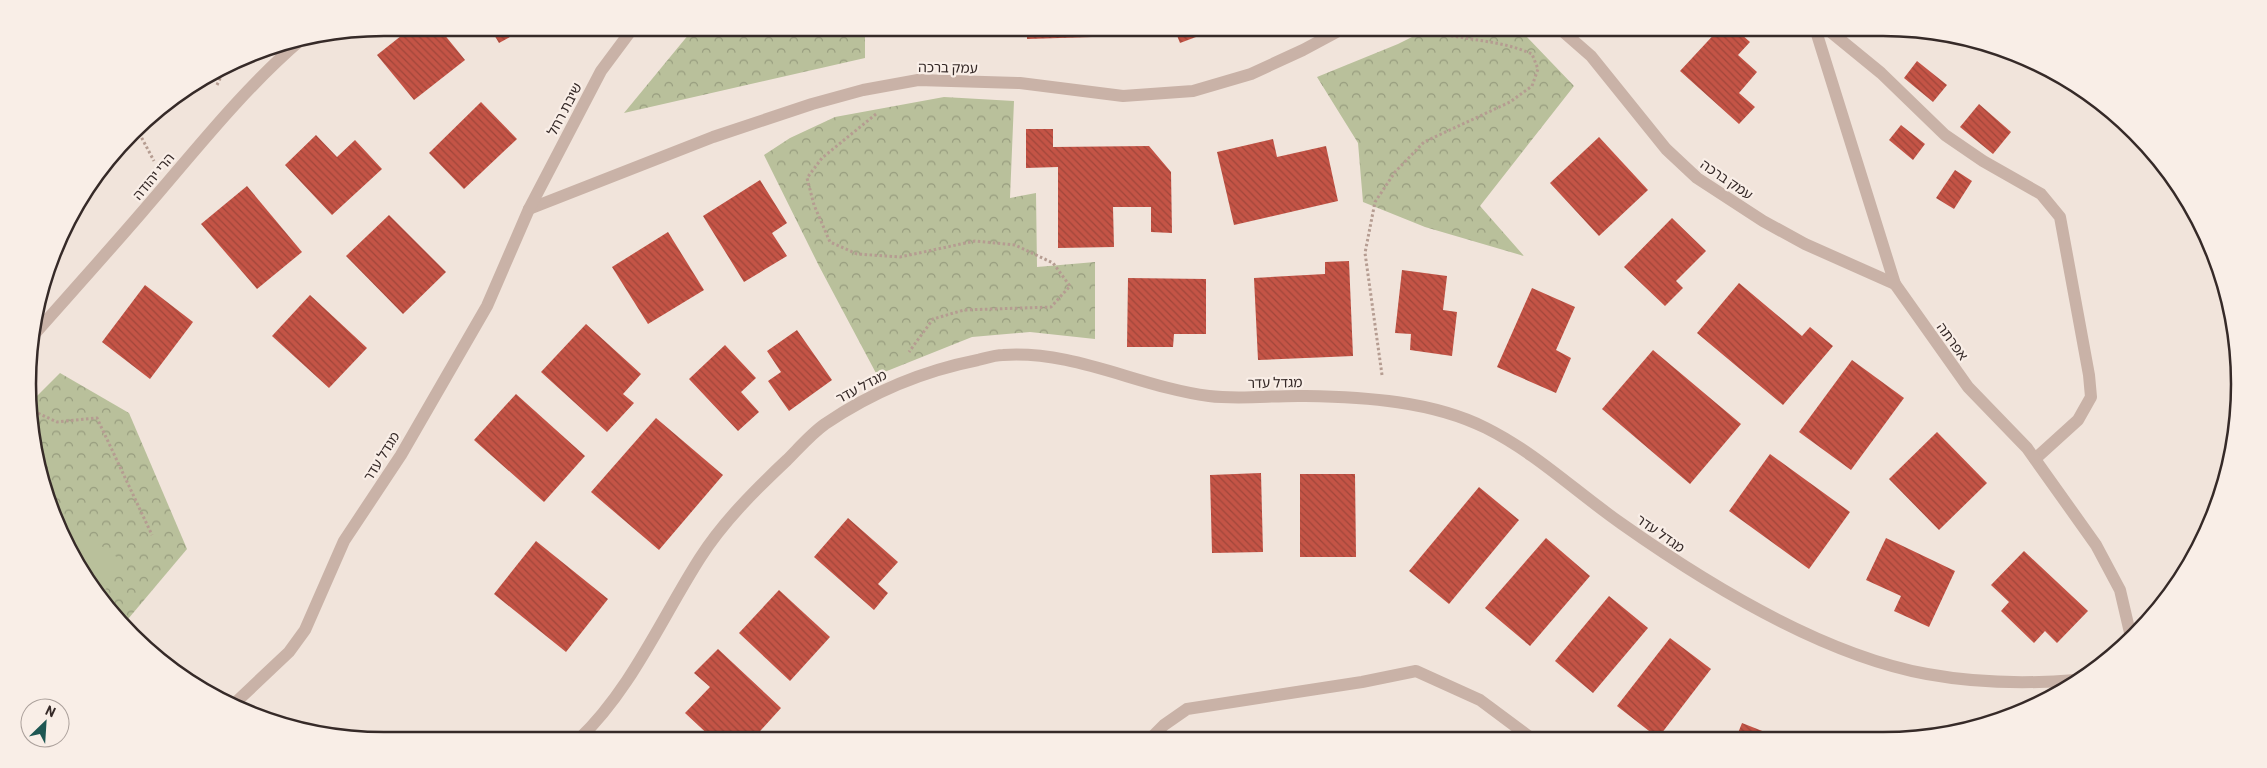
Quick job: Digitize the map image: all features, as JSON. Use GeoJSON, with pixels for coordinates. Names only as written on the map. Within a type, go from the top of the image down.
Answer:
{"type":"FeatureCollection","features":[{"type":"Feature","properties":{"kind":"street","name":"שיבת רחל"},"geometry":{"type":"LineString","coordinates":[[529,208],[601,71],[627,36]]}},
{"type":"Feature","properties":{"kind":"street","name":"עמק ברכה"},"geometry":{"type":"LineString","coordinates":[[529,208],[714,137],[812,104],[862,90],[918,80],[1020,83],[1123,96],[1193,90],[1251,74],[1329,36]]}},
{"type":"Feature","properties":{"kind":"street","name":"עמק ברכה"},"geometry":{"type":"LineString","coordinates":[[1568,36],[1591,56],[1666,149],[1696,178],[1763,221],[1796,239],[1895,284]]}},
{"type":"Feature","properties":{"kind":"street","name":"אפרתה"},"geometry":{"type":"LineString","coordinates":[[1818,36],[1895,284],[1968,387],[2027,448],[2096,545],[2120,590],[2129,630]]}},
{"type":"Feature","properties":{"kind":"street"},"geometry":{"type":"LineString","coordinates":[[1836,36],[1881,73],[1944,135],[1982,161],[2041,194],[2060,217],[2089,375],[2091,397],[2078,420],[2035,459]]}},
{"type":"Feature","properties":{"kind":"street","name":"הרי יהודה"},"geometry":{"type":"LineString","coordinates":[[41,326],[166,184],[224,114],[289,50]]}},
{"type":"Feature","properties":{"kind":"street","name":"מגדל עדר"},"geometry":{"type":"LineString","coordinates":[[239,700],[289,652],[305,630],[344,541],[401,455],[487,306],[529,208]]}},
{"type":"Feature","properties":{"kind":"street","name":"מגדל עדר"},"geometry":{"type":"LineString","coordinates":[[586,732],[612,705],[703,553],[751,494],[821,426],[876,393],[940,367],[1002,355],[1060,358],[1172,390],[1213,397],[1306,396],[1386,401],[1446,414],[1481,425],[1519,445],[1617,521],[1682,566],[1735,596],[1832,644],[1872,660],[1927,674],[2017,684],[2064,681]]}},
{"type":"Feature","properties":{"kind":"street"},"geometry":{"type":"LineString","coordinates":[[1157,732],[1186,709],[1362,682],[1416,671],[1480,700],[1524,732]]}},
{"type":"Feature","properties":{"kind":"path"},"geometry":{"type":"LineString","coordinates":[[1386,401],[1365,252],[1375,202],[1395,172],[1424,142],[1510,102],[1532,86],[1538,69],[1532,54],[1518,47],[1454,36]]}},
{"type":"Feature","properties":{"kind":"path"},"geometry":{"type":"LineString","coordinates":[[881,110],[822,158],[807,178],[814,204],[830,242],[856,254],[900,257],[975,241],[1015,245],[1053,263],[1070,286],[1051,306],[964,310],[933,319],[910,350],[902,382]]}},
{"type":"Feature","properties":{"kind":"path"},"geometry":{"type":"LineString","coordinates":[[141,136],[166,184]]}},
{"type":"Feature","properties":{"kind":"path"},"geometry":{"type":"LineString","coordinates":[[38,413],[57,422],[97,418],[152,534]]}},
{"type":"Feature","properties":{"kind":"green space"},"geometry":{"type":"Polygon","coordinates":[[[687,36],[865,36],[865,58],[624,113],[687,36]]]}},
{"type":"Feature","properties":{"kind":"green space"},"geometry":{"type":"Polygon","coordinates":[[[1414,36],[1526,36],[1574,86],[1480,206],[1524,256],[1425,227],[1363,202],[1358,143],[1317,77],[1414,36]]]}},
{"type":"Feature","properties":{"kind":"green space"},"geometry":{"type":"Polygon","coordinates":[[[944,97],[1014,101],[1010,198],[1036,193],[1037,267],[1095,262],[1095,339],[1030,332],[972,337],[877,375],[819,266],[764,155],[790,138],[835,117],[944,97]]]}},
{"type":"Feature","properties":{"kind":"green space"},"geometry":{"type":"Polygon","coordinates":[[[60,373],[129,413],[187,549],[128,619],[108,596],[95,577],[72,538],[63,517],[48,474],[43,452],[37,396],[60,373]]]}},
{"type":"Feature","properties":{"kind":"green space"},"geometry":{"type":"Polygon","coordinates":[[[64,519],[125,563],[104,591],[83,558],[64,519]]]}},
{"type":"Feature","properties":{"kind":"building"},"geometry":{"type":"Polygon","coordinates":[[[401,36],[446,36],[465,60],[414,100],[377,55],[401,36]]]}},
{"type":"Feature","properties":{"kind":"building"},"geometry":{"type":"Polygon","coordinates":[[[495,36],[512,36],[499,43],[495,36]]]}},
{"type":"Feature","properties":{"kind":"building"},"geometry":{"type":"Polygon","coordinates":[[[1027,36],[1125,36],[1027,39],[1027,36]]]}},
{"type":"Feature","properties":{"kind":"building"},"geometry":{"type":"Polygon","coordinates":[[[1177,36],[1199,36],[1180,43],[1177,36]]]}},
{"type":"Feature","properties":{"kind":"building"},"geometry":{"type":"Polygon","coordinates":[[[1713,36],[1743,36],[1750,42],[1738,55],[1757,72],[1739,93],[1755,107],[1739,124],[1680,71],[1713,36]]]}},
{"type":"Feature","properties":{"kind":"building"},"geometry":{"type":"Polygon","coordinates":[[[1917,61],[1947,85],[1933,102],[1904,78],[1917,61]]]}},
{"type":"Feature","properties":{"kind":"building"},"geometry":{"type":"Polygon","coordinates":[[[481,102],[517,139],[464,189],[429,153],[481,102]]]}},
{"type":"Feature","properties":{"kind":"building"},"geometry":{"type":"Polygon","coordinates":[[[1979,104],[2011,132],[1993,154],[1960,127],[1979,104]]]}},
{"type":"Feature","properties":{"kind":"building"},"geometry":{"type":"Polygon","coordinates":[[[1901,125],[1925,144],[1913,160],[1889,140],[1901,125]]]}},
{"type":"Feature","properties":{"kind":"building"},"geometry":{"type":"Polygon","coordinates":[[[1026,129],[1053,129],[1053,147],[1149,146],[1171,172],[1172,233],[1151,232],[1151,207],[1113,207],[1114,247],[1058,248],[1058,167],[1026,168],[1026,129]]]}},
{"type":"Feature","properties":{"kind":"building"},"geometry":{"type":"Polygon","coordinates":[[[316,135],[337,157],[355,140],[382,169],[332,215],[285,165],[316,135]]]}},
{"type":"Feature","properties":{"kind":"building"},"geometry":{"type":"Polygon","coordinates":[[[1599,137],[1648,190],[1599,236],[1550,183],[1599,137]]]}},
{"type":"Feature","properties":{"kind":"building"},"geometry":{"type":"Polygon","coordinates":[[[1273,139],[1277,157],[1326,146],[1338,201],[1234,225],[1217,152],[1273,139]]]}},
{"type":"Feature","properties":{"kind":"building"},"geometry":{"type":"Polygon","coordinates":[[[1955,170],[1972,181],[1954,209],[1936,198],[1955,170]]]}},
{"type":"Feature","properties":{"kind":"building"},"geometry":{"type":"Polygon","coordinates":[[[760,180],[787,223],[772,233],[787,256],[744,282],[703,216],[760,180]]]}},
{"type":"Feature","properties":{"kind":"building"},"geometry":{"type":"Polygon","coordinates":[[[247,186],[302,252],[257,289],[201,224],[247,186]]]}},
{"type":"Feature","properties":{"kind":"building"},"geometry":{"type":"Polygon","coordinates":[[[389,215],[446,272],[403,314],[346,256],[389,215]]]}},
{"type":"Feature","properties":{"kind":"building"},"geometry":{"type":"Polygon","coordinates":[[[1672,218],[1706,251],[1676,281],[1683,288],[1665,306],[1624,267],[1672,218]]]}},
{"type":"Feature","properties":{"kind":"building"},"geometry":{"type":"Polygon","coordinates":[[[668,232],[704,290],[648,324],[612,267],[668,232]]]}},
{"type":"Feature","properties":{"kind":"building"},"geometry":{"type":"Polygon","coordinates":[[[1349,261],[1353,356],[1258,360],[1254,278],[1325,274],[1325,262],[1349,261]]]}},
{"type":"Feature","properties":{"kind":"building"},"geometry":{"type":"Polygon","coordinates":[[[1402,270],[1447,276],[1443,310],[1457,312],[1452,356],[1410,350],[1411,334],[1395,333],[1402,270]]]}},
{"type":"Feature","properties":{"kind":"building"},"geometry":{"type":"Polygon","coordinates":[[[1128,278],[1206,279],[1206,334],[1174,334],[1173,347],[1127,347],[1128,278]]]}},
{"type":"Feature","properties":{"kind":"building"},"geometry":{"type":"Polygon","coordinates":[[[1739,283],[1802,336],[1810,327],[1833,346],[1783,405],[1697,333],[1739,283]]]}},
{"type":"Feature","properties":{"kind":"building"},"geometry":{"type":"Polygon","coordinates":[[[145,285],[193,322],[150,379],[102,342],[145,285]]]}},
{"type":"Feature","properties":{"kind":"building"},"geometry":{"type":"Polygon","coordinates":[[[1532,288],[1575,307],[1556,350],[1571,358],[1556,393],[1497,367],[1532,288]]]}},
{"type":"Feature","properties":{"kind":"building"},"geometry":{"type":"Polygon","coordinates":[[[310,295],[367,348],[329,388],[272,336],[310,295]]]}},
{"type":"Feature","properties":{"kind":"building"},"geometry":{"type":"Polygon","coordinates":[[[586,324],[641,374],[623,394],[634,403],[607,432],[541,372],[586,324]]]}},
{"type":"Feature","properties":{"kind":"building"},"geometry":{"type":"Polygon","coordinates":[[[797,330],[832,380],[789,411],[768,381],[781,372],[767,351],[797,330]]]}},
{"type":"Feature","properties":{"kind":"building"},"geometry":{"type":"Polygon","coordinates":[[[725,345],[756,378],[741,392],[759,412],[738,431],[689,379],[725,345]]]}},
{"type":"Feature","properties":{"kind":"building"},"geometry":{"type":"Polygon","coordinates":[[[1653,350],[1741,424],[1690,484],[1602,409],[1653,350]]]}},
{"type":"Feature","properties":{"kind":"building"},"geometry":{"type":"Polygon","coordinates":[[[1852,360],[1904,398],[1851,470],[1799,432],[1852,360]]]}},
{"type":"Feature","properties":{"kind":"building"},"geometry":{"type":"Polygon","coordinates":[[[516,394],[585,456],[544,502],[474,440],[516,394]]]}},
{"type":"Feature","properties":{"kind":"building"},"geometry":{"type":"Polygon","coordinates":[[[656,418],[723,475],[659,550],[591,492],[656,418]]]}},
{"type":"Feature","properties":{"kind":"building"},"geometry":{"type":"Polygon","coordinates":[[[1937,432],[1987,483],[1939,530],[1889,479],[1937,432]]]}},
{"type":"Feature","properties":{"kind":"building"},"geometry":{"type":"Polygon","coordinates":[[[1770,454],[1850,512],[1809,569],[1729,511],[1770,454]]]}},
{"type":"Feature","properties":{"kind":"building"},"geometry":{"type":"Polygon","coordinates":[[[1261,473],[1263,552],[1212,553],[1210,475],[1261,473]]]}},
{"type":"Feature","properties":{"kind":"building"},"geometry":{"type":"Polygon","coordinates":[[[1300,474],[1355,474],[1356,557],[1300,557],[1300,474]]]}},
{"type":"Feature","properties":{"kind":"building"},"geometry":{"type":"Polygon","coordinates":[[[1479,487],[1519,520],[1449,604],[1409,571],[1479,487]]]}},
{"type":"Feature","properties":{"kind":"building"},"geometry":{"type":"Polygon","coordinates":[[[848,518],[898,562],[878,584],[888,593],[874,610],[814,557],[848,518]]]}},
{"type":"Feature","properties":{"kind":"building"},"geometry":{"type":"Polygon","coordinates":[[[1546,538],[1590,576],[1530,646],[1485,608],[1546,538]]]}},
{"type":"Feature","properties":{"kind":"building"},"geometry":{"type":"Polygon","coordinates":[[[1886,538],[1955,571],[1929,627],[1894,611],[1901,596],[1866,580],[1886,538]]]}},
{"type":"Feature","properties":{"kind":"building"},"geometry":{"type":"Polygon","coordinates":[[[536,541],[608,599],[566,652],[494,594],[536,541]]]}},
{"type":"Feature","properties":{"kind":"building"},"geometry":{"type":"Polygon","coordinates":[[[2024,551],[2088,611],[2057,643],[2045,631],[2034,643],[2001,611],[2009,602],[1991,585],[2024,551]]]}},
{"type":"Feature","properties":{"kind":"building"},"geometry":{"type":"Polygon","coordinates":[[[779,590],[830,637],[790,681],[739,633],[779,590]]]}},
{"type":"Feature","properties":{"kind":"building"},"geometry":{"type":"Polygon","coordinates":[[[1609,596],[1648,628],[1593,693],[1555,661],[1609,596]]]}},
{"type":"Feature","properties":{"kind":"building"},"geometry":{"type":"Polygon","coordinates":[[[1670,638],[1711,669],[1663,732],[1650,732],[1617,706],[1670,638]]]}},
{"type":"Feature","properties":{"kind":"building"},"geometry":{"type":"Polygon","coordinates":[[[718,649],[781,708],[759,732],[705,732],[685,713],[710,687],[694,673],[718,649]]]}},
{"type":"Feature","properties":{"kind":"building"},"geometry":{"type":"Polygon","coordinates":[[[1742,723],[1765,732],[1738,732],[1742,723]]]}}]}
